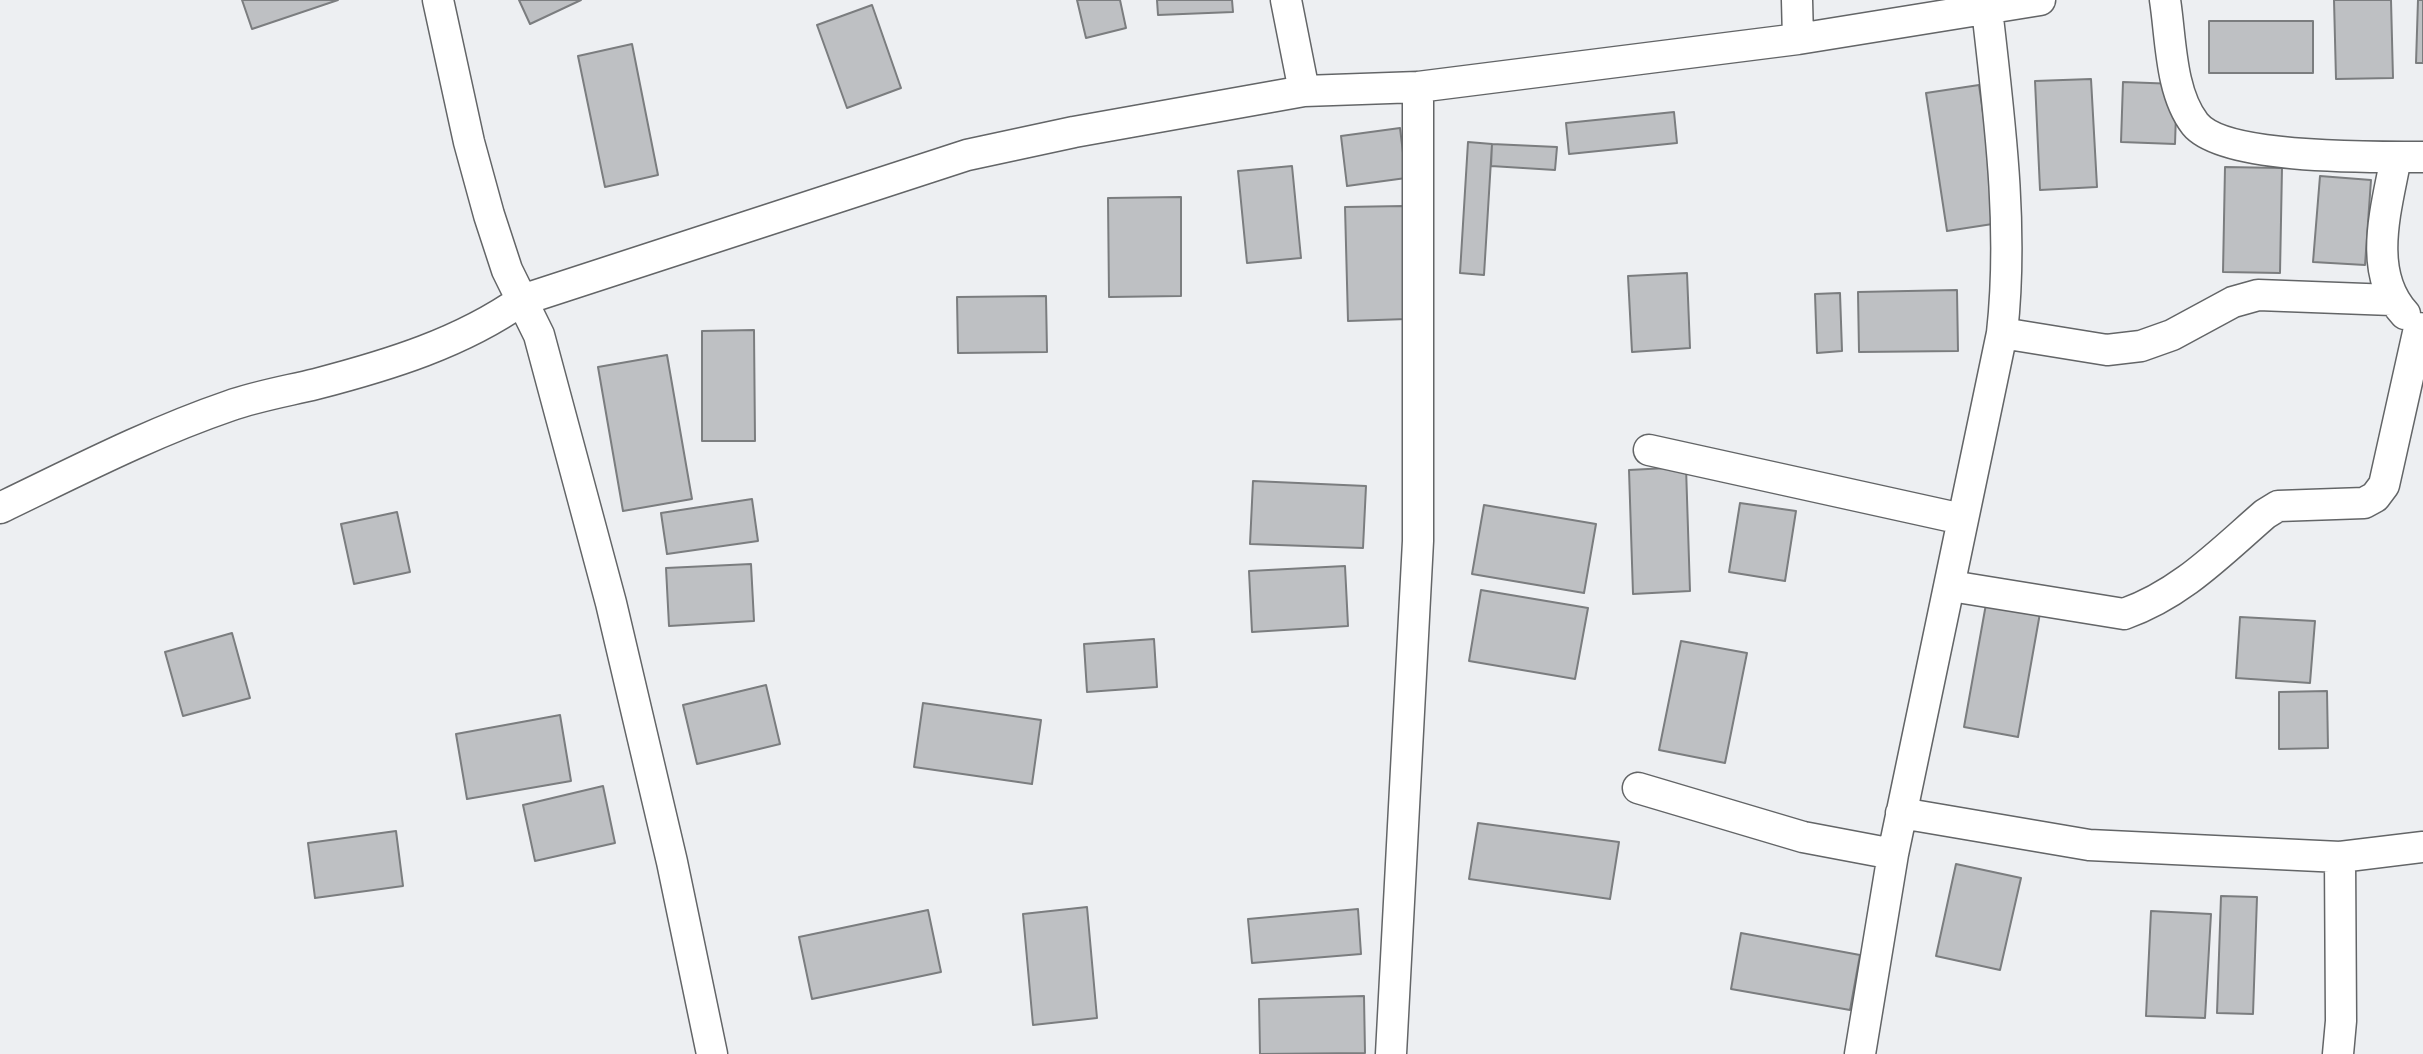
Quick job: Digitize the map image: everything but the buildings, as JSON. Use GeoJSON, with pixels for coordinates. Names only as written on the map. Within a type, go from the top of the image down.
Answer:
{"type":"FeatureCollection","features":[{"type":"Feature","properties":{"kind":"street"},"geometry":{"type":"LineString","coordinates":[[438,0],[469,142],[489,215],[507,270],[539,335],[611,603],[672,862],[712,1054]]}},
{"type":"Feature","properties":{"kind":"street"},"geometry":{"type":"LineString","coordinates":[[1286,0],[1304,91]]}},
{"type":"Feature","properties":{"kind":"street"},"geometry":{"type":"LineString","coordinates":[[1797,0],[1798,39]]}},
{"type":"Feature","properties":{"kind":"street"},"geometry":{"type":"LineString","coordinates":[[13,502],[132,444],[230,405],[348,376],[436,347],[472,331],[522,300],[967,155],[1074,132],[1304,91],[1418,87],[1798,39],[2040,0]]}},
{"type":"Feature","properties":{"kind":"street"},"geometry":{"type":"LineString","coordinates":[[1951,586],[2124,614],[2152,604],[2183,586],[2264,514],[2278,506],[2364,503],[2375,496],[2384,485],[2411,420],[2421,331],[2392,300],[2384,274],[2381,243],[2410,157],[2321,158],[2215,139],[2195,124],[2180,94],[2165,0]]}},
{"type":"Feature","properties":{"kind":"street"},"geometry":{"type":"LineString","coordinates":[[1860,1054],[1893,854],[1951,586],[2006,304],[2004,168],[1987,9]]}},
{"type":"Feature","properties":{"kind":"street"},"geometry":{"type":"LineString","coordinates":[[1391,1054],[1419,541],[1418,87]]}},
{"type":"Feature","properties":{"kind":"street"},"geometry":{"type":"LineString","coordinates":[[2002,333],[2107,351],[2151,342],[2232,302],[2258,295],[2392,300]]}},
{"type":"Feature","properties":{"kind":"street"},"geometry":{"type":"LineString","coordinates":[[1649,450],[1962,519]]}},
{"type":"Feature","properties":{"kind":"street"},"geometry":{"type":"LineString","coordinates":[[1638,788],[1802,837],[1893,854]]}},
{"type":"Feature","properties":{"kind":"street"},"geometry":{"type":"LineString","coordinates":[[1901,813],[2089,845],[2340,857],[2423,847]]}},
{"type":"Feature","properties":{"kind":"street"},"geometry":{"type":"LineString","coordinates":[[2338,1054],[2341,1021],[2340,857]]}}]}
